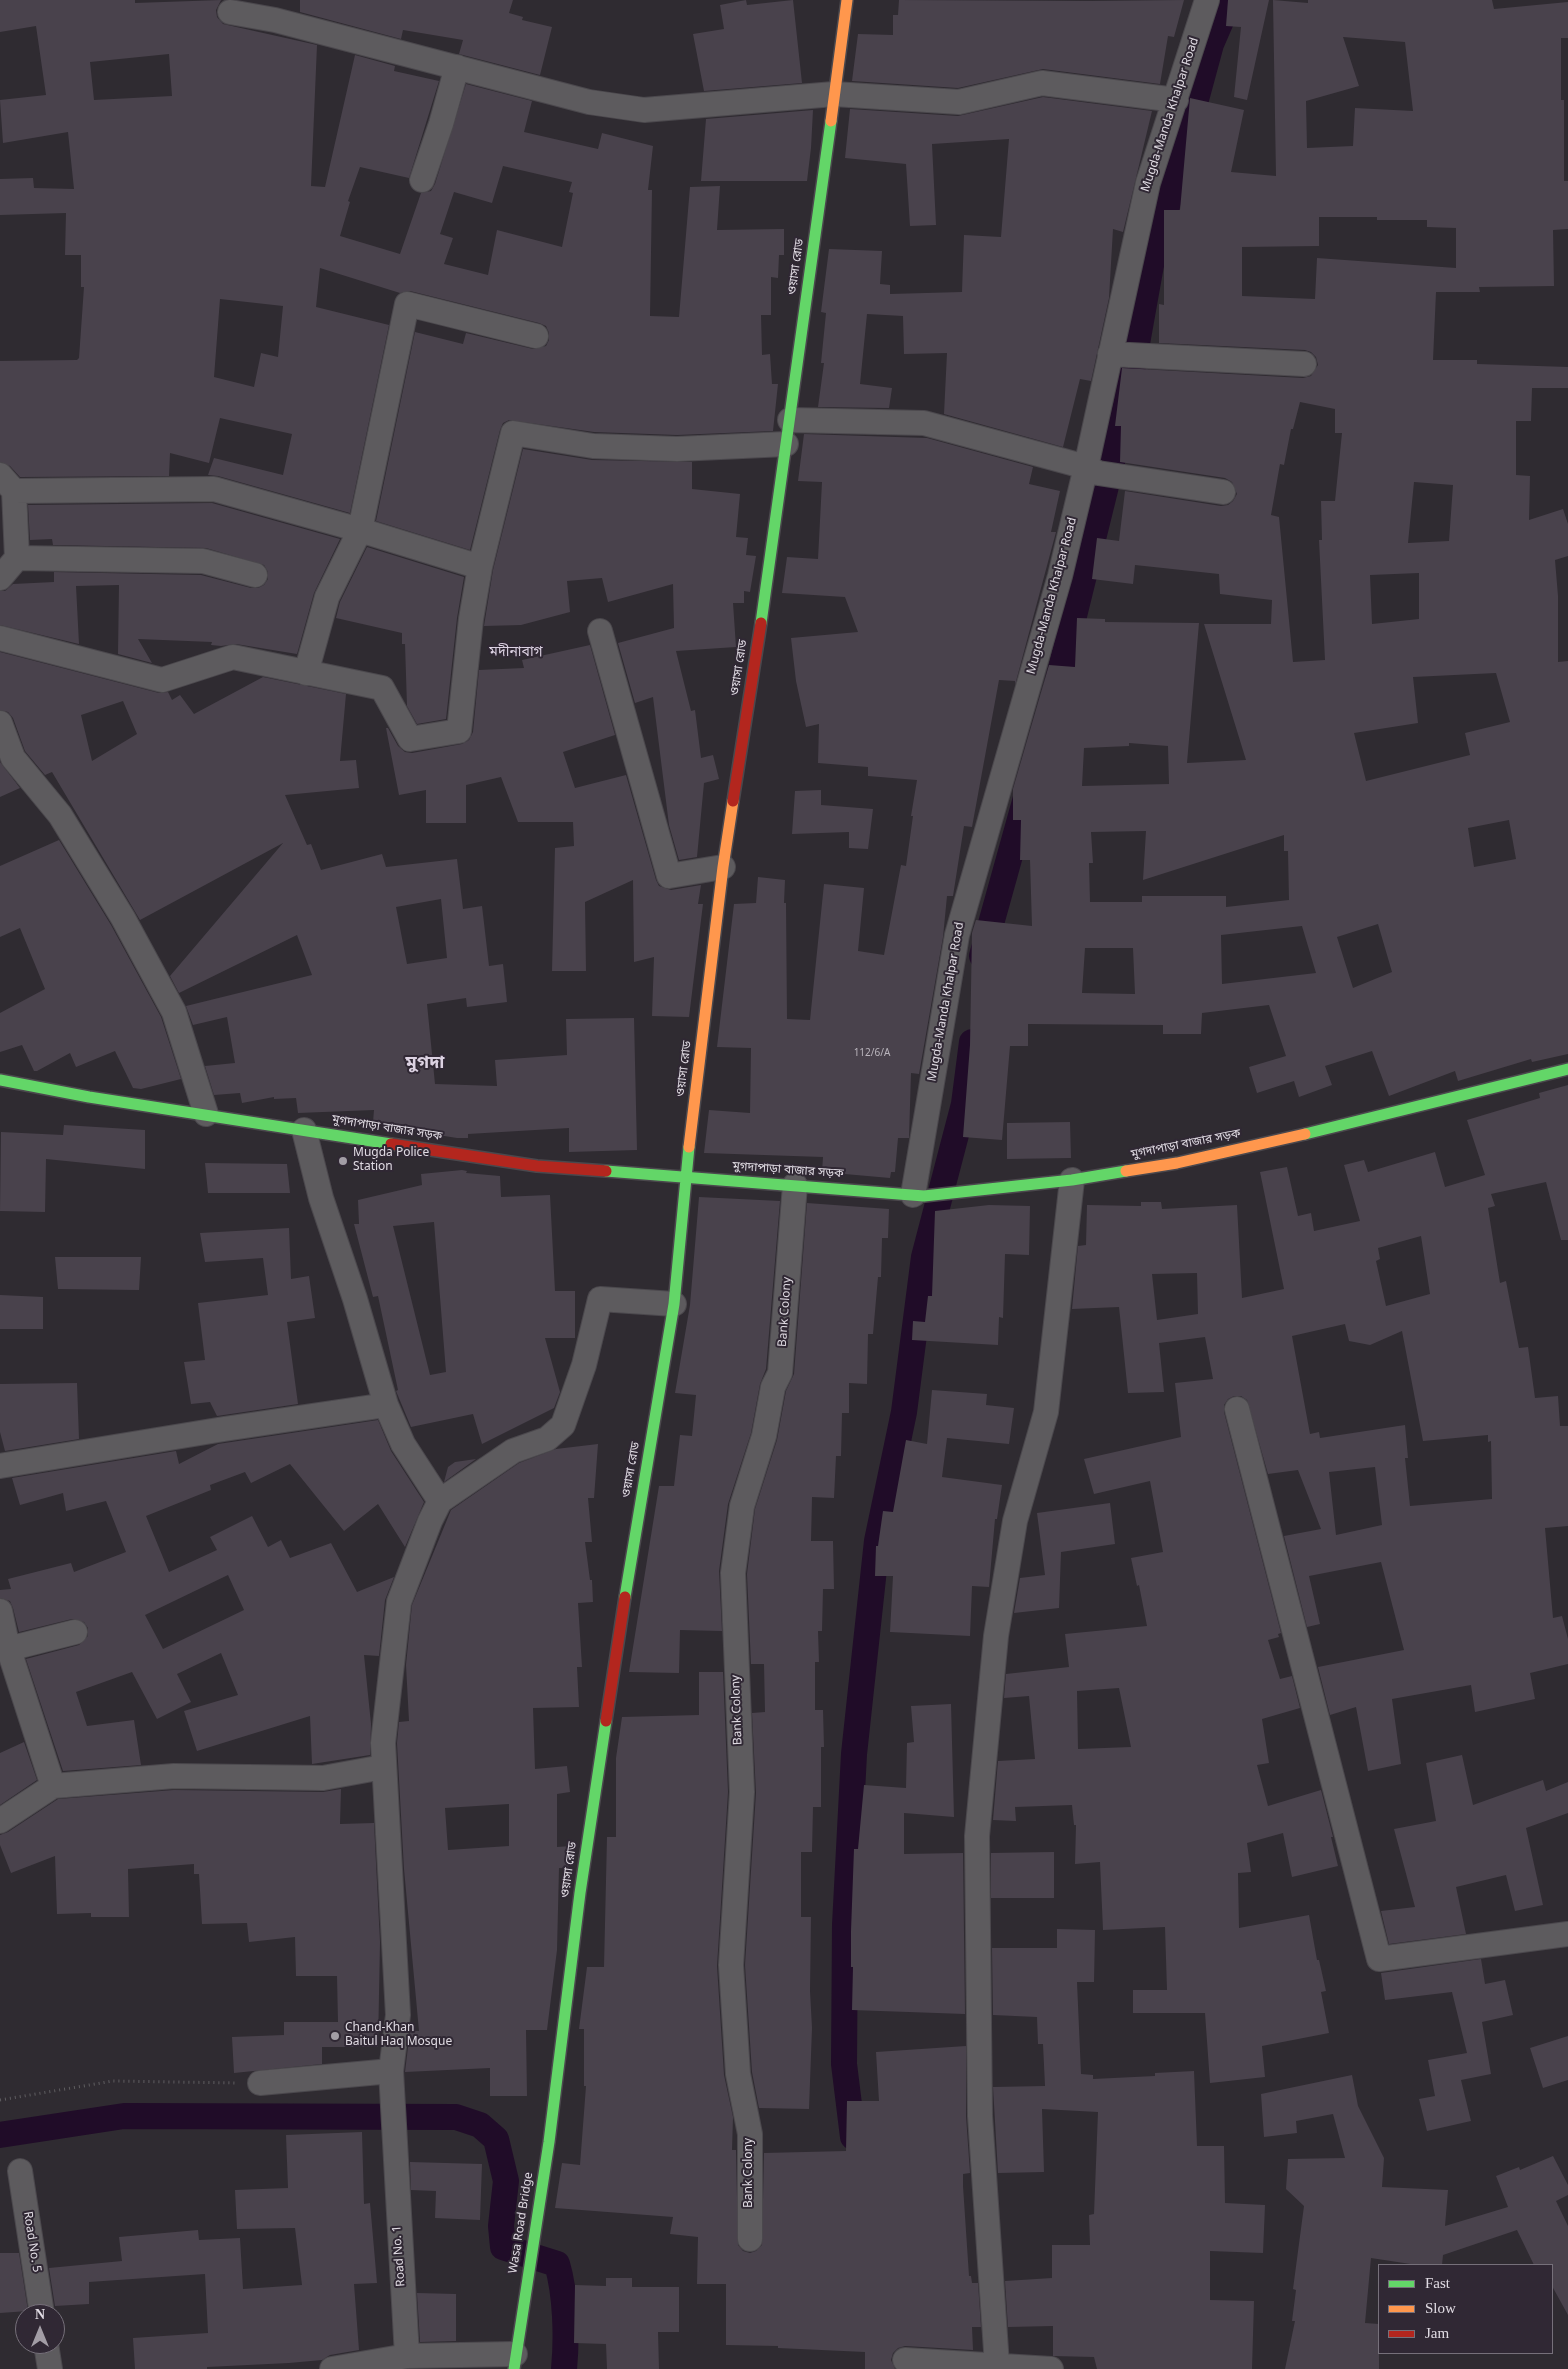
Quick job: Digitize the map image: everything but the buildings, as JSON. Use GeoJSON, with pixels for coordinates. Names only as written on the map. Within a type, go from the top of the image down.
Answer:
{"type":"FeatureCollection","features":[{"type":"Feature","properties":{"kind":"street","name":"ওয়াসা রোড"},"geometry":{"type":"LineString","coordinates":[[549,2142],[580,1893],[632,1549],[674,1304],[685,1178],[723,867],[774,540],[847,0]]}},
{"type":"Feature","properties":{"kind":"street","name":"Mugda-Manda Khalpar Road"},"geometry":{"type":"LineString","coordinates":[[919,1195],[957,936],[1060,576],[1100,472],[1125,355],[1148,183],[1207,0]]}},
{"type":"Feature","properties":{"kind":"street"},"geometry":{"type":"LineString","coordinates":[[230,12],[276,20],[589,102],[644,110],[834,94],[959,102],[1042,83],[1176,100]]}},
{"type":"Feature","properties":{"kind":"street"},"geometry":{"type":"LineString","coordinates":[[422,180],[442,124],[457,67]]}},
{"type":"Feature","properties":{"kind":"street"},"geometry":{"type":"LineString","coordinates":[[306,673],[327,597],[360,530],[406,304],[536,336]]}},
{"type":"Feature","properties":{"kind":"street"},"geometry":{"type":"LineString","coordinates":[[1125,355],[1304,364]]}},
{"type":"Feature","properties":{"kind":"street"},"geometry":{"type":"LineString","coordinates":[[790,420],[924,423],[1100,472],[1223,492]]}},
{"type":"Feature","properties":{"kind":"street"},"geometry":{"type":"LineString","coordinates":[[0,638],[162,680],[233,657],[382,688],[410,739],[459,731],[471,619],[480,567],[512,433],[593,446],[677,449],[786,444]]}},
{"type":"Feature","properties":{"kind":"street"},"geometry":{"type":"LineString","coordinates":[[0,578],[17,558],[7,483],[214,489],[360,530],[480,567]]}},
{"type":"Feature","properties":{"kind":"street"},"geometry":{"type":"LineString","coordinates":[[17,558],[203,561],[255,575]]}},
{"type":"Feature","properties":{"kind":"street"},"geometry":{"type":"LineString","coordinates":[[600,631],[669,876],[723,867]]}},
{"type":"Feature","properties":{"kind":"street"},"geometry":{"type":"LineString","coordinates":[[0,723],[14,758],[60,815],[123,918],[174,1012],[206,1114]]}},
{"type":"Feature","properties":{"kind":"street","name":"মুগদাপাড়া বাজার সড়ক"},"geometry":{"type":"LineString","coordinates":[[0,1080],[89,1097],[537,1166],[919,1195],[1072,1180],[1177,1163],[1567,1072]]}},
{"type":"Feature","properties":{"kind":"street"},"geometry":{"type":"LineString","coordinates":[[304,1130],[321,1198],[355,1298],[386,1405],[403,1444],[440,1501],[513,1451],[547,1439],[563,1425],[584,1365],[600,1298],[674,1304]]}},
{"type":"Feature","properties":{"kind":"street"},"geometry":{"type":"LineString","coordinates":[[997,2365],[980,2116],[977,1836],[996,1636],[1015,1520],[1046,1412],[1072,1180]]}},
{"type":"Feature","properties":{"kind":"street","name":"Bank Colony"},"geometry":{"type":"LineString","coordinates":[[750,2239],[750,2134],[738,2074],[731,1965],[742,1792],[733,1573],[742,1506],[764,1436],[773,1387],[780,1373],[795,1185]]}},
{"type":"Feature","properties":{"kind":"street"},"geometry":{"type":"LineString","coordinates":[[0,1466],[224,1429],[386,1405]]}},
{"type":"Feature","properties":{"kind":"street"},"geometry":{"type":"LineString","coordinates":[[1237,1409],[1379,1959],[1568,1934]]}},
{"type":"Feature","properties":{"kind":"street","name":"Road No. 1"},"geometry":{"type":"LineString","coordinates":[[406,2356],[394,2157],[392,2077],[398,2015],[383,1743],[399,1602],[430,1520],[440,1501]]}},
{"type":"Feature","properties":{"kind":"street"},"geometry":{"type":"LineString","coordinates":[[0,1611],[8,1650],[53,1786]]}},
{"type":"Feature","properties":{"kind":"street"},"geometry":{"type":"LineString","coordinates":[[8,1650],[74,1632]]}},
{"type":"Feature","properties":{"kind":"street"},"geometry":{"type":"LineString","coordinates":[[0,1821],[53,1786],[174,1776],[323,1778],[384,1767]]}},
{"type":"Feature","properties":{"kind":"street"},"geometry":{"type":"LineString","coordinates":[[260,2084],[392,2077]]}},
{"type":"Feature","properties":{"kind":"street","name":"Wasa Road Bridge"},"geometry":{"type":"LineString","coordinates":[[514,2361],[549,2142]]}},
{"type":"Feature","properties":{"kind":"street","name":"Road No. 5"},"geometry":{"type":"LineString","coordinates":[[20,2171],[40,2304]]}},
{"type":"Feature","properties":{"kind":"street"},"geometry":{"type":"LineString","coordinates":[[48,2354],[50,2369]]}},
{"type":"Feature","properties":{"kind":"street"},"geometry":{"type":"LineString","coordinates":[[332,2369],[406,2356],[514,2361]]}},
{"type":"Feature","properties":{"kind":"street"},"geometry":{"type":"LineString","coordinates":[[905,2360],[1051,2369]]}},
{"type":"Feature","properties":{"kind":"path"},"geometry":{"type":"LineString","coordinates":[[0,2100],[113,2081],[260,2084]]}},
{"type":"Feature","properties":{"kind":"waterway"},"geometry":{"type":"LineString","coordinates":[[1053,701],[1126,405],[1151,265],[1211,44],[1230,0]]}},
{"type":"Feature","properties":{"kind":"waterway"},"geometry":{"type":"LineString","coordinates":[[982,956],[1029,787]]}},
{"type":"Feature","properties":{"kind":"waterway"},"geometry":{"type":"LineString","coordinates":[[853,2137],[844,2064],[845,1925],[854,1754],[877,1541],[904,1412],[924,1257],[964,1104],[972,1042]]}},
{"type":"Feature","properties":{"kind":"waterway"},"geometry":{"type":"LineString","coordinates":[[0,2135],[124,2116],[456,2117],[480,2125],[496,2139],[506,2181],[501,2226],[503,2247],[557,2264],[565,2316],[564,2369]]}},
{"type":"Feature","properties":{"kind":"traffic: fast"},"geometry":{"type":"LineString","coordinates":[[761,623],[831,121]]}},
{"type":"Feature","properties":{"kind":"traffic: fast"},"geometry":{"type":"LineString","coordinates":[[1305,1134],[1568,1069]]}},
{"type":"Feature","properties":{"kind":"traffic: fast"},"geometry":{"type":"LineString","coordinates":[[0,1080],[89,1097],[391,1144]]}},
{"type":"Feature","properties":{"kind":"traffic: fast"},"geometry":{"type":"LineString","coordinates":[[625,1597],[674,1304],[689,1147]]}},
{"type":"Feature","properties":{"kind":"traffic: fast"},"geometry":{"type":"LineString","coordinates":[[606,1171],[924,1196],[1072,1180],[1126,1171]]}},
{"type":"Feature","properties":{"kind":"traffic: fast"},"geometry":{"type":"LineString","coordinates":[[514,2369],[549,2142],[580,1893],[606,1721]]}},
{"type":"Feature","properties":{"kind":"traffic: slow"},"geometry":{"type":"LineString","coordinates":[[831,121],[847,0]]}},
{"type":"Feature","properties":{"kind":"traffic: slow"},"geometry":{"type":"LineString","coordinates":[[689,1147],[723,867],[733,801]]}},
{"type":"Feature","properties":{"kind":"traffic: slow"},"geometry":{"type":"LineString","coordinates":[[1126,1171],[1177,1163],[1305,1134]]}},
{"type":"Feature","properties":{"kind":"traffic: jam"},"geometry":{"type":"LineString","coordinates":[[733,801],[761,623]]}},
{"type":"Feature","properties":{"kind":"traffic: jam"},"geometry":{"type":"LineString","coordinates":[[391,1144],[537,1166],[606,1171]]}},
{"type":"Feature","properties":{"kind":"traffic: jam"},"geometry":{"type":"LineString","coordinates":[[606,1721],[625,1597]]}},
{"type":"Feature","properties":{"kind":"place","name":"Mugda Police Station"},"geometry":{"type":"Point","coordinates":[343,1161]}},
{"type":"Feature","properties":{"kind":"place","name":"Chand-Khan Baitul Haq Mosque"},"geometry":{"type":"Point","coordinates":[335,2036]}},
{"type":"Feature","properties":{"kind":"district","name":"মদীনাবাগ"},"geometry":{"type":"Point","coordinates":[516,653]}},
{"type":"Feature","properties":{"kind":"district","name":"মুগদা"},"geometry":{"type":"Point","coordinates":[425,1065]}}]}
